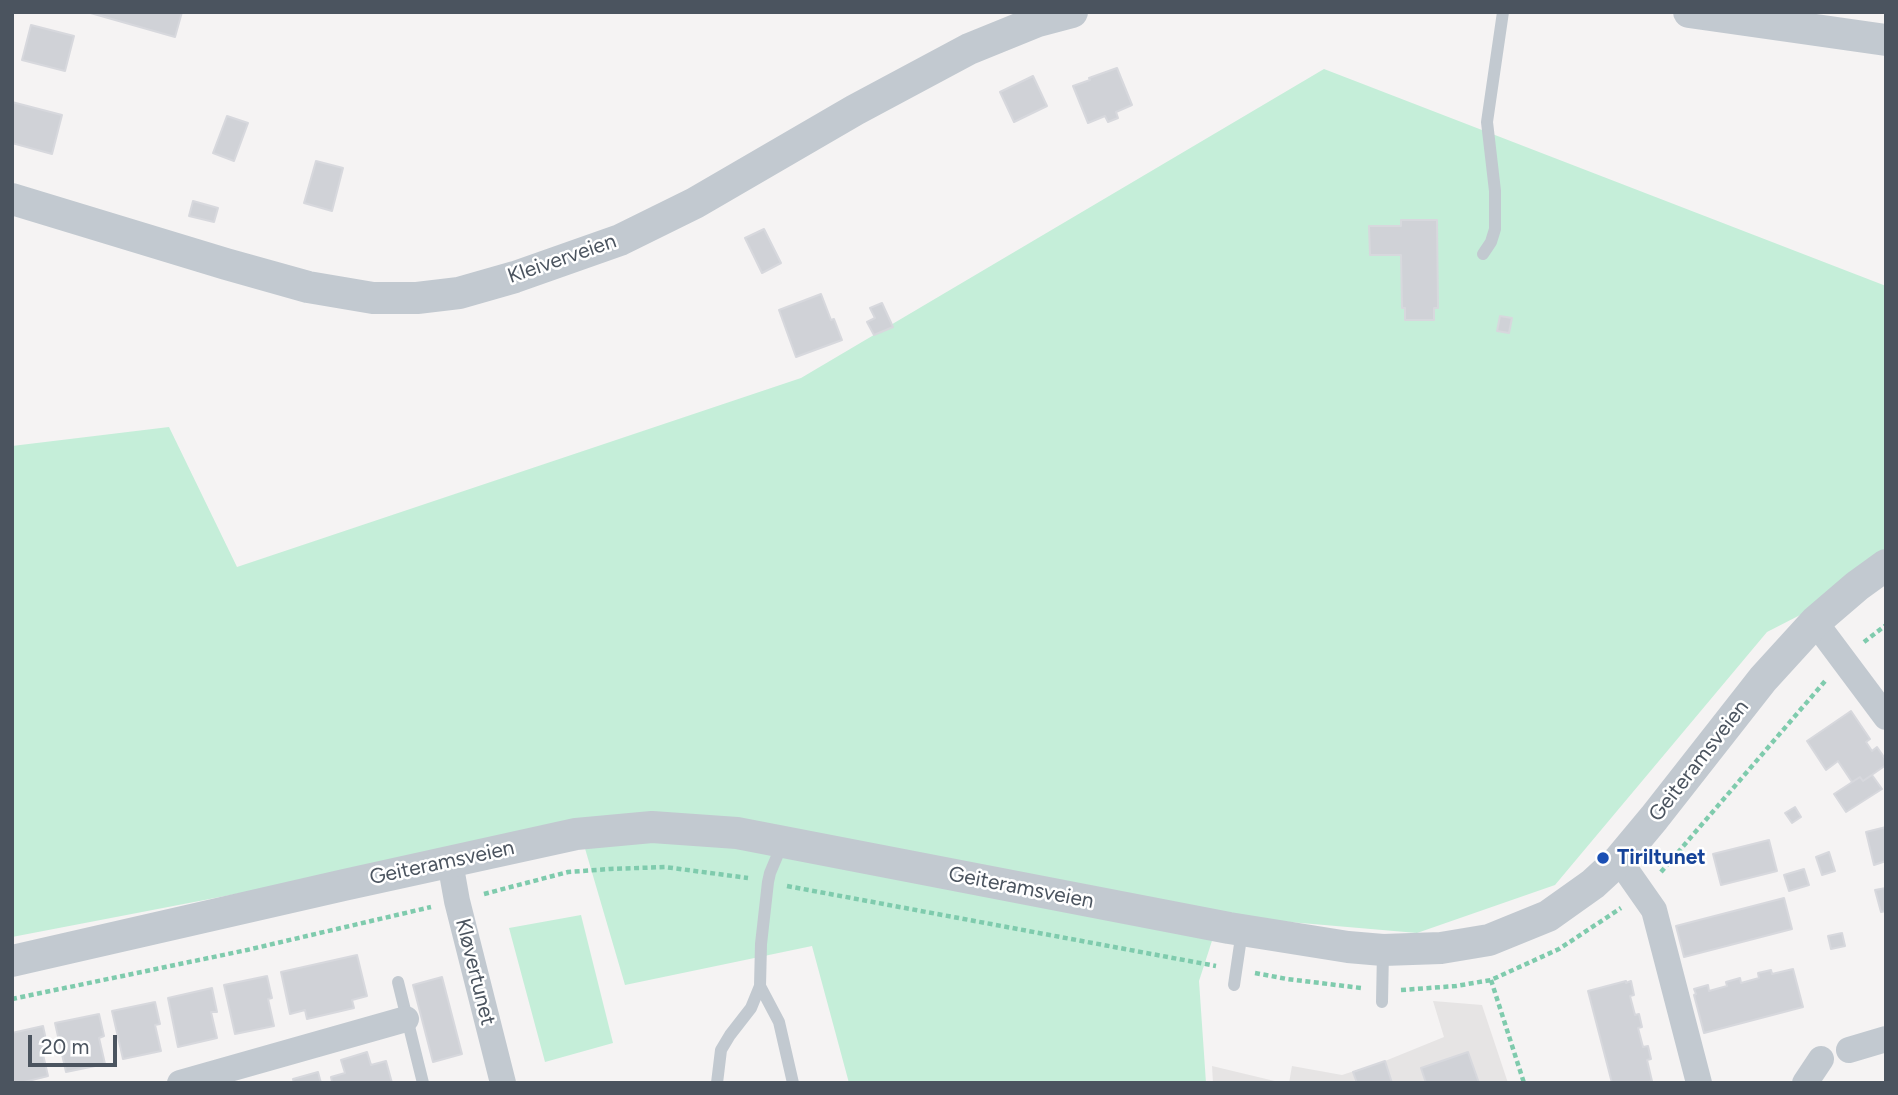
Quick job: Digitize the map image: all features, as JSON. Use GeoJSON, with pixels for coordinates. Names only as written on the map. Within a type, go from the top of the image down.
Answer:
{"type":"FeatureCollection","features":[{"type":"Feature","properties":{"kind":"street","name":"Kleiverveien"},"geometry":{"type":"LineString","coordinates":[[12,199],[308,287],[373,299],[459,293],[515,277],[620,240],[695,203],[855,110],[969,48],[1038,21],[1072,12]]}},
{"type":"Feature","properties":{"kind":"street"},"geometry":{"type":"LineString","coordinates":[[1689,12],[1760,17],[1886,40]]}},
{"type":"Feature","properties":{"kind":"street","name":"Geiteramsveien"},"geometry":{"type":"LineString","coordinates":[[12,961],[576,834],[652,827],[737,833],[1242,930],[1383,950],[1441,948],[1489,940],[1548,916],[1594,884],[1619,860],[1763,680],[1815,622],[1886,565]]}},
{"type":"Feature","properties":{"kind":"street"},"geometry":{"type":"LineString","coordinates":[[1815,622],[1886,717]]}},
{"type":"Feature","properties":{"kind":"street"},"geometry":{"type":"LineString","coordinates":[[1619,860],[1654,909],[1699,1083]]}},
{"type":"Feature","properties":{"kind":"street","name":"Kløvertunet"},"geometry":{"type":"LineString","coordinates":[[450,862],[457,901],[502,1082]]}},
{"type":"Feature","properties":{"kind":"street"},"geometry":{"type":"LineString","coordinates":[[180,1083],[406,1019]]}},
{"type":"Feature","properties":{"kind":"street"},"geometry":{"type":"LineString","coordinates":[[1849,1050],[1886,1039]]}},
{"type":"Feature","properties":{"kind":"street"},"geometry":{"type":"LineString","coordinates":[[1805,1083],[1821,1059]]}},
{"type":"Feature","properties":{"kind":"lane"},"geometry":{"type":"LineString","coordinates":[[1483,254],[1495,229],[1495,191],[1487,122],[1503,12]]}},
{"type":"Feature","properties":{"kind":"lane"},"geometry":{"type":"LineString","coordinates":[[717,1083],[721,1050],[751,1009],[760,986],[761,944],[768,882],[783,842]]}},
{"type":"Feature","properties":{"kind":"lane"},"geometry":{"type":"LineString","coordinates":[[1234,985],[1242,930]]}},
{"type":"Feature","properties":{"kind":"lane"},"geometry":{"type":"LineString","coordinates":[[1382,996],[1383,950]]}},
{"type":"Feature","properties":{"kind":"lane"},"geometry":{"type":"LineString","coordinates":[[398,982],[424,1083]]}},
{"type":"Feature","properties":{"kind":"lane"},"geometry":{"type":"LineString","coordinates":[[760,986],[779,1022],[793,1083]]}},
{"type":"Feature","properties":{"kind":"path"},"geometry":{"type":"LineString","coordinates":[[12,999],[247,950],[568,872],[664,867],[728,874],[1382,996],[1492,980],[1559,949],[1643,894],[1843,657],[1886,625]]}},
{"type":"Feature","properties":{"kind":"path"},"geometry":{"type":"LineString","coordinates":[[1492,980],[1524,1083]]}},
{"type":"Feature","properties":{"kind":"shaded area"},"geometry":{"type":"Polygon","coordinates":[[[1433,1001],[1482,1005],[1508,1083],[1289,1083],[1292,1066],[1342,1075],[1444,1037],[1433,1001]]]}},
{"type":"Feature","properties":{"kind":"shaded area"},"geometry":{"type":"Polygon","coordinates":[[[1212,1066],[1283,1083],[1213,1083],[1212,1066]]]}},
{"type":"Feature","properties":{"kind":"green space"},"geometry":{"type":"Polygon","coordinates":[[[1324,69],[1886,286],[1886,571],[1767,632],[1555,885],[1417,933],[1220,916],[1199,981],[1206,1083],[849,1083],[812,946],[625,985],[579,828],[12,937],[12,446],[169,427],[237,567],[801,378],[1324,69]]]}},
{"type":"Feature","properties":{"kind":"green space"},"geometry":{"type":"Polygon","coordinates":[[[581,915],[613,1043],[545,1062],[509,928],[581,915]]]}},
{"type":"Feature","properties":{"kind":"building"},"geometry":{"type":"Polygon","coordinates":[[[87,12],[182,12],[175,37],[87,12]]]}},
{"type":"Feature","properties":{"kind":"building"},"geometry":{"type":"Polygon","coordinates":[[[31,25],[74,36],[65,71],[22,60],[31,25]]]}},
{"type":"Feature","properties":{"kind":"building"},"geometry":{"type":"Polygon","coordinates":[[[1117,68],[1132,105],[1116,112],[1118,118],[1108,122],[1105,116],[1088,123],[1073,86],[1117,68]]]}},
{"type":"Feature","properties":{"kind":"building"},"geometry":{"type":"Polygon","coordinates":[[[1033,76],[1047,106],[1014,122],[1000,92],[1033,76]]]}},
{"type":"Feature","properties":{"kind":"building"},"geometry":{"type":"Polygon","coordinates":[[[12,102],[62,115],[52,154],[12,143],[12,102]]]}},
{"type":"Feature","properties":{"kind":"building"},"geometry":{"type":"Polygon","coordinates":[[[227,116],[248,123],[234,161],[213,153],[227,116]]]}},
{"type":"Feature","properties":{"kind":"building"},"geometry":{"type":"Polygon","coordinates":[[[316,161],[343,168],[332,211],[304,203],[316,161]]]}},
{"type":"Feature","properties":{"kind":"building"},"geometry":{"type":"Polygon","coordinates":[[[193,201],[218,208],[214,222],[189,216],[193,201]]]}},
{"type":"Feature","properties":{"kind":"building"},"geometry":{"type":"Polygon","coordinates":[[[1401,220],[1437,220],[1438,308],[1434,308],[1434,320],[1405,320],[1405,308],[1402,308],[1401,255],[1370,255],[1369,226],[1401,226],[1401,220]]]}},
{"type":"Feature","properties":{"kind":"building"},"geometry":{"type":"Polygon","coordinates":[[[764,229],[781,263],[762,273],[745,238],[764,229]]]}},
{"type":"Feature","properties":{"kind":"building"},"geometry":{"type":"Polygon","coordinates":[[[821,294],[842,340],[796,357],[779,310],[821,294]]]}},
{"type":"Feature","properties":{"kind":"building"},"geometry":{"type":"Polygon","coordinates":[[[882,303],[893,327],[874,335],[867,322],[875,318],[870,308],[882,303]]]}},
{"type":"Feature","properties":{"kind":"building"},"geometry":{"type":"Polygon","coordinates":[[[1500,316],[1512,318],[1509,333],[1497,331],[1500,316]]]}},
{"type":"Feature","properties":{"kind":"building"},"geometry":{"type":"Polygon","coordinates":[[[1851,711],[1870,739],[1866,742],[1872,751],[1877,747],[1886,760],[1886,765],[1863,781],[1860,777],[1852,782],[1838,761],[1826,770],[1807,741],[1851,711]]]}},
{"type":"Feature","properties":{"kind":"building"},"geometry":{"type":"Polygon","coordinates":[[[1872,775],[1882,789],[1846,812],[1834,794],[1860,777],[1863,781],[1872,775]]]}},
{"type":"Feature","properties":{"kind":"building"},"geometry":{"type":"Polygon","coordinates":[[[1795,807],[1801,817],[1792,823],[1785,813],[1795,807]]]}},
{"type":"Feature","properties":{"kind":"building"},"geometry":{"type":"Polygon","coordinates":[[[1886,827],[1886,861],[1874,865],[1866,832],[1886,827]]]}},
{"type":"Feature","properties":{"kind":"building"},"geometry":{"type":"Polygon","coordinates":[[[1769,840],[1777,871],[1721,885],[1713,854],[1769,840]]]}},
{"type":"Feature","properties":{"kind":"building"},"geometry":{"type":"Polygon","coordinates":[[[1829,852],[1835,871],[1822,875],[1816,857],[1829,852]]]}},
{"type":"Feature","properties":{"kind":"building"},"geometry":{"type":"Polygon","coordinates":[[[1804,869],[1809,885],[1789,891],[1784,875],[1804,869]]]}},
{"type":"Feature","properties":{"kind":"building"},"geometry":{"type":"Polygon","coordinates":[[[1886,888],[1886,911],[1881,912],[1875,890],[1886,888]]]}},
{"type":"Feature","properties":{"kind":"building"},"geometry":{"type":"Polygon","coordinates":[[[1784,898],[1792,929],[1684,957],[1676,926],[1784,898]]]}},
{"type":"Feature","properties":{"kind":"building"},"geometry":{"type":"Polygon","coordinates":[[[1842,933],[1845,946],[1831,949],[1828,936],[1842,933]]]}},
{"type":"Feature","properties":{"kind":"building"},"geometry":{"type":"Polygon","coordinates":[[[357,955],[367,996],[352,1000],[354,1008],[307,1019],[305,1010],[290,1014],[281,972],[357,955]]]}},
{"type":"Feature","properties":{"kind":"building"},"geometry":{"type":"Polygon","coordinates":[[[1793,969],[1803,1007],[1704,1033],[1694,989],[1708,985],[1709,991],[1727,986],[1726,982],[1740,978],[1741,983],[1759,978],[1758,973],[1771,970],[1772,974],[1793,969]]]}},
{"type":"Feature","properties":{"kind":"building"},"geometry":{"type":"Polygon","coordinates":[[[267,976],[272,998],[268,999],[274,1026],[235,1034],[224,985],[267,976]]]}},
{"type":"Feature","properties":{"kind":"building"},"geometry":{"type":"Polygon","coordinates":[[[442,977],[462,1054],[433,1062],[413,985],[442,977]]]}},
{"type":"Feature","properties":{"kind":"building"},"geometry":{"type":"Polygon","coordinates":[[[1631,981],[1634,995],[1630,996],[1635,1015],[1639,1014],[1642,1027],[1638,1028],[1643,1047],[1648,1046],[1651,1059],[1647,1060],[1652,1081],[1645,1083],[1612,1083],[1588,991],[1631,981]]]}},
{"type":"Feature","properties":{"kind":"building"},"geometry":{"type":"Polygon","coordinates":[[[212,988],[217,1012],[211,1012],[217,1038],[178,1047],[168,998],[212,988]]]}},
{"type":"Feature","properties":{"kind":"building"},"geometry":{"type":"Polygon","coordinates":[[[155,1002],[160,1024],[155,1025],[161,1051],[123,1059],[112,1011],[155,1002]]]}},
{"type":"Feature","properties":{"kind":"building"},"geometry":{"type":"Polygon","coordinates":[[[99,1014],[104,1036],[99,1038],[105,1064],[66,1072],[55,1023],[99,1014]]]}},
{"type":"Feature","properties":{"kind":"building"},"geometry":{"type":"Polygon","coordinates":[[[43,1026],[48,1049],[42,1050],[48,1076],[12,1083],[12,1033],[43,1026]]]}},
{"type":"Feature","properties":{"kind":"building"},"geometry":{"type":"Polygon","coordinates":[[[367,1052],[371,1065],[386,1061],[392,1083],[330,1083],[331,1077],[345,1073],[341,1060],[367,1052]]]}},
{"type":"Feature","properties":{"kind":"building"},"geometry":{"type":"Polygon","coordinates":[[[1468,1052],[1479,1083],[1426,1083],[1421,1068],[1468,1052]]]}},
{"type":"Feature","properties":{"kind":"building"},"geometry":{"type":"Polygon","coordinates":[[[1385,1061],[1392,1083],[1357,1083],[1353,1072],[1385,1061]]]}},
{"type":"Feature","properties":{"kind":"building"},"geometry":{"type":"Polygon","coordinates":[[[318,1072],[321,1083],[294,1083],[293,1079],[318,1072]]]}},
{"type":"Feature","properties":{"kind":"place","name":"Tiriltunet"},"geometry":{"type":"Point","coordinates":[1603,858]}}]}
